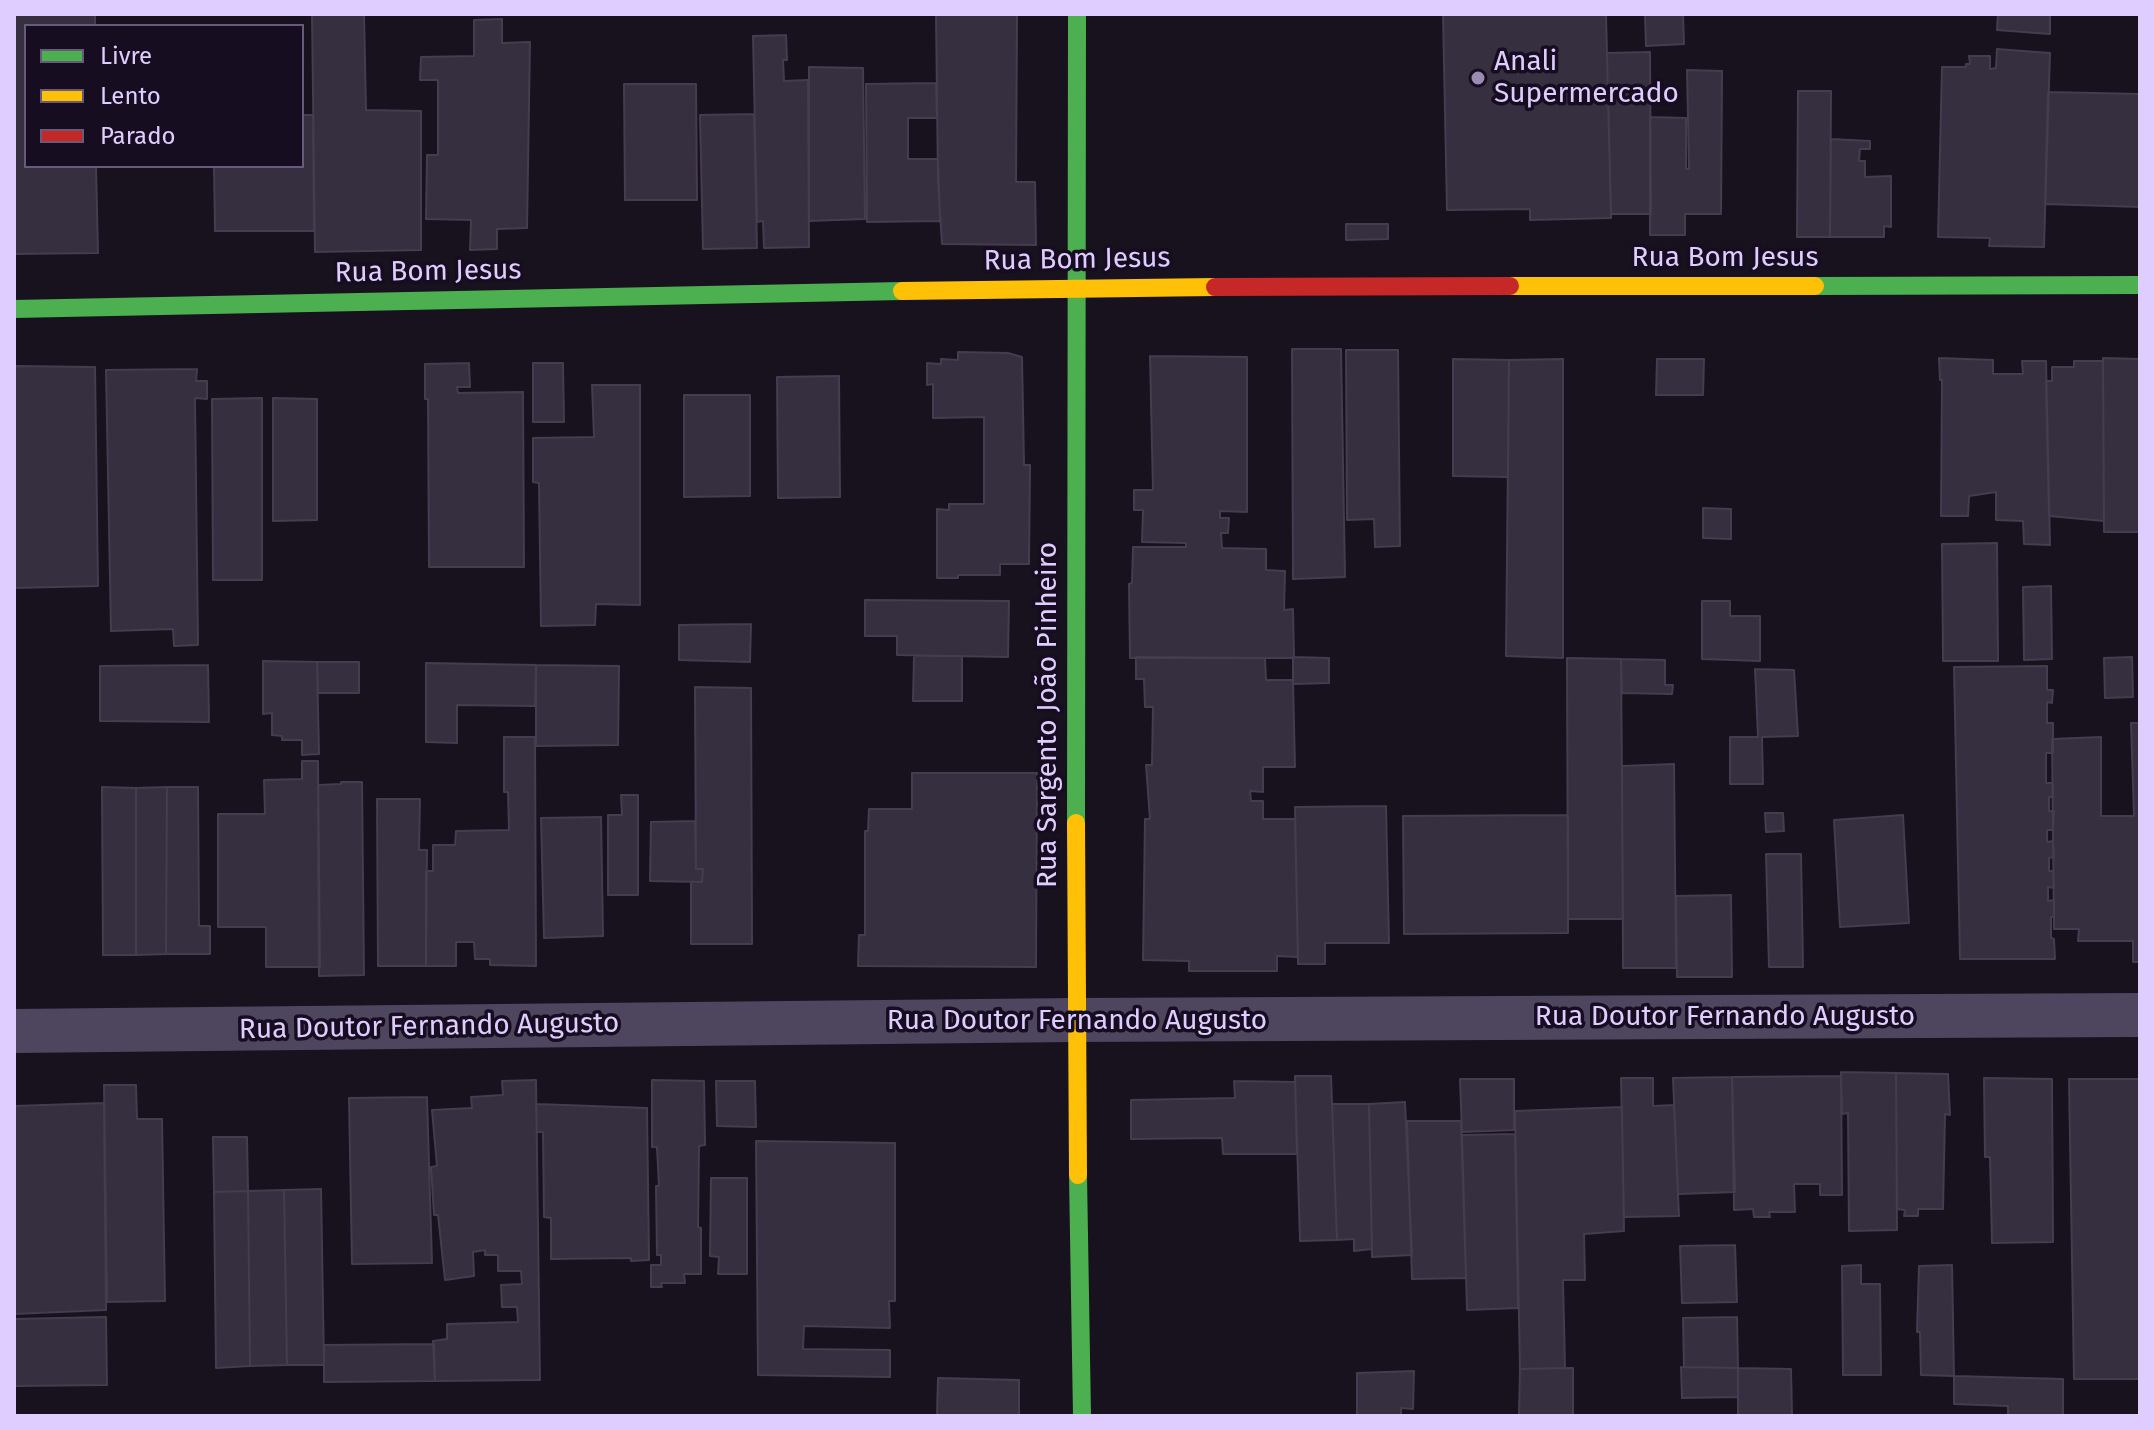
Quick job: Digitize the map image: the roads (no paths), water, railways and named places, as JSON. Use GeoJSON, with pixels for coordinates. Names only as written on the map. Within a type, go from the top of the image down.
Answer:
{"type":"FeatureCollection","features":[{"type":"Feature","properties":{"kind":"street","name":"Rua Sargento João Pinheiro"},"geometry":{"type":"LineString","coordinates":[[1077,14],[1076,1020],[1082,1416]]}},
{"type":"Feature","properties":{"kind":"street","name":"Rua Bom Jesus"},"geometry":{"type":"LineString","coordinates":[[14,309],[1077,287],[2140,285]]}},
{"type":"Feature","properties":{"kind":"street","name":"Rua Doutor Fernando Augusto"},"geometry":{"type":"LineString","coordinates":[[14,1031],[1076,1020],[2140,1015]]}},
{"type":"Feature","properties":{"kind":"place","name":"Anali Supermercado"},"geometry":{"type":"Point","coordinates":[1478,78]}}]}
